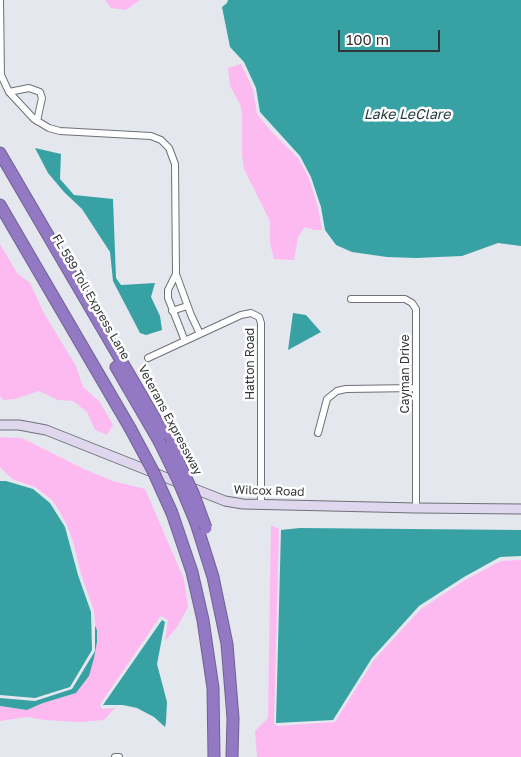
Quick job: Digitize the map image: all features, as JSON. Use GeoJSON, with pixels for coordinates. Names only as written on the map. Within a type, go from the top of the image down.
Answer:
{"type":"FeatureCollection","features":[{"type":"Feature","properties":{"kind":"highway","name":"Veterans Expressway"},"geometry":{"type":"LineString","coordinates":[[0,153],[171,446],[193,493],[201,525],[220,574],[230,613],[238,668],[240,757]]}},
{"type":"Feature","properties":{"kind":"highway","name":"FL 589 Toll Express Lane"},"geometry":{"type":"LineString","coordinates":[[0,168],[159,441],[201,525],[227,644],[233,718],[232,757]]}},
{"type":"Feature","properties":{"kind":"highway"},"geometry":{"type":"LineString","coordinates":[[0,205],[130,428],[153,471],[172,513],[192,572],[203,620],[213,688],[214,757]]}},
{"type":"Feature","properties":{"kind":"street"},"geometry":{"type":"LineString","coordinates":[[0,0],[0,68],[3,81],[9,92],[37,121],[49,128],[60,131],[150,136],[166,144],[172,153],[175,164],[176,274],[187,306],[200,334]]}},
{"type":"Feature","properties":{"kind":"street"},"geometry":{"type":"LineString","coordinates":[[9,92],[29,88],[40,92],[42,98],[37,121]]}},
{"type":"Feature","properties":{"kind":"street"},"geometry":{"type":"LineString","coordinates":[[176,274],[167,294],[185,341]]}},
{"type":"Feature","properties":{"kind":"street","name":"Cayman Drive"},"geometry":{"type":"LineString","coordinates":[[350,299],[405,299],[412,303],[416,309],[416,508]]}},
{"type":"Feature","properties":{"kind":"street"},"geometry":{"type":"LineString","coordinates":[[172,311],[187,306]]}},
{"type":"Feature","properties":{"kind":"street","name":"Hatton Road"},"geometry":{"type":"LineString","coordinates":[[148,358],[246,314],[255,314],[259,317],[262,322],[261,503]]}},
{"type":"Feature","properties":{"kind":"street"},"geometry":{"type":"LineString","coordinates":[[318,433],[327,399],[337,391],[346,389],[416,388]]}},
{"type":"Feature","properties":{"kind":"street","name":"Wilcox Road"},"geometry":{"type":"LineString","coordinates":[[0,425],[19,425],[46,430],[225,501],[243,504],[521,509]]}},
{"type":"Feature","properties":{"kind":"shaded area"},"geometry":{"type":"Polygon","coordinates":[[[105,0],[140,0],[126,10],[111,8],[105,0]]]}},
{"type":"Feature","properties":{"kind":"shaded area"},"geometry":{"type":"Polygon","coordinates":[[[241,64],[253,89],[257,114],[298,158],[309,178],[318,208],[322,230],[305,227],[298,237],[294,260],[274,259],[270,243],[270,221],[244,169],[242,114],[240,104],[230,86],[228,68],[241,64]]]}},
{"type":"Feature","properties":{"kind":"shaded area"},"geometry":{"type":"Polygon","coordinates":[[[0,244],[17,273],[30,283],[44,313],[76,366],[83,387],[100,402],[113,425],[107,435],[95,430],[87,412],[73,401],[58,400],[39,391],[15,399],[3,400],[0,396],[0,244]]]}},
{"type":"Feature","properties":{"kind":"shaded area"},"geometry":{"type":"Polygon","coordinates":[[[0,437],[22,438],[84,469],[113,481],[145,489],[184,579],[188,607],[177,627],[165,641],[168,620],[162,616],[160,617],[101,703],[102,709],[115,708],[104,720],[80,722],[27,717],[0,721],[0,706],[27,710],[76,693],[89,676],[97,642],[94,611],[67,525],[52,500],[35,487],[12,479],[0,467],[0,437]]]}},
{"type":"Feature","properties":{"kind":"shaded area"},"geometry":{"type":"Polygon","coordinates":[[[271,525],[279,529],[274,723],[277,726],[335,722],[374,660],[421,609],[465,580],[501,561],[521,560],[521,757],[257,757],[255,731],[268,718],[271,525]]]}},
{"type":"Feature","properties":{"kind":"water","name":"Lake LeClare"},"geometry":{"type":"Polygon","coordinates":[[[228,0],[521,0],[521,246],[498,243],[462,256],[416,258],[387,257],[352,252],[336,245],[325,230],[321,207],[311,177],[300,156],[260,112],[256,88],[244,62],[230,47],[222,7],[228,0]]]}},
{"type":"Feature","properties":{"kind":"water"},"geometry":{"type":"Polygon","coordinates":[[[35,148],[61,154],[60,179],[74,195],[113,199],[116,278],[121,285],[155,283],[151,297],[160,316],[162,330],[146,335],[140,333],[113,281],[110,252],[82,209],[48,173],[35,148]]]}},
{"type":"Feature","properties":{"kind":"water"},"geometry":{"type":"Polygon","coordinates":[[[293,313],[306,315],[321,332],[288,350],[293,313]]]}},
{"type":"Feature","properties":{"kind":"water"},"geometry":{"type":"Polygon","coordinates":[[[0,481],[33,489],[50,503],[65,527],[78,575],[91,612],[92,650],[70,687],[35,698],[0,695],[0,481]]]}},
{"type":"Feature","properties":{"kind":"water"},"geometry":{"type":"Polygon","coordinates":[[[300,528],[521,530],[521,556],[500,557],[464,577],[419,606],[372,658],[333,720],[276,723],[281,530],[300,528]]]}},
{"type":"Feature","properties":{"kind":"water"},"geometry":{"type":"Polygon","coordinates":[[[162,620],[165,622],[157,664],[167,702],[165,727],[154,717],[137,708],[123,705],[103,705],[162,620]]]}},
{"type":"Feature","properties":{"kind":"water"},"geometry":{"type":"Polygon","coordinates":[[[95,626],[97,642],[94,658],[89,676],[76,693],[27,710],[0,706],[0,698],[35,701],[72,689],[95,651],[95,626]]]}}]}
